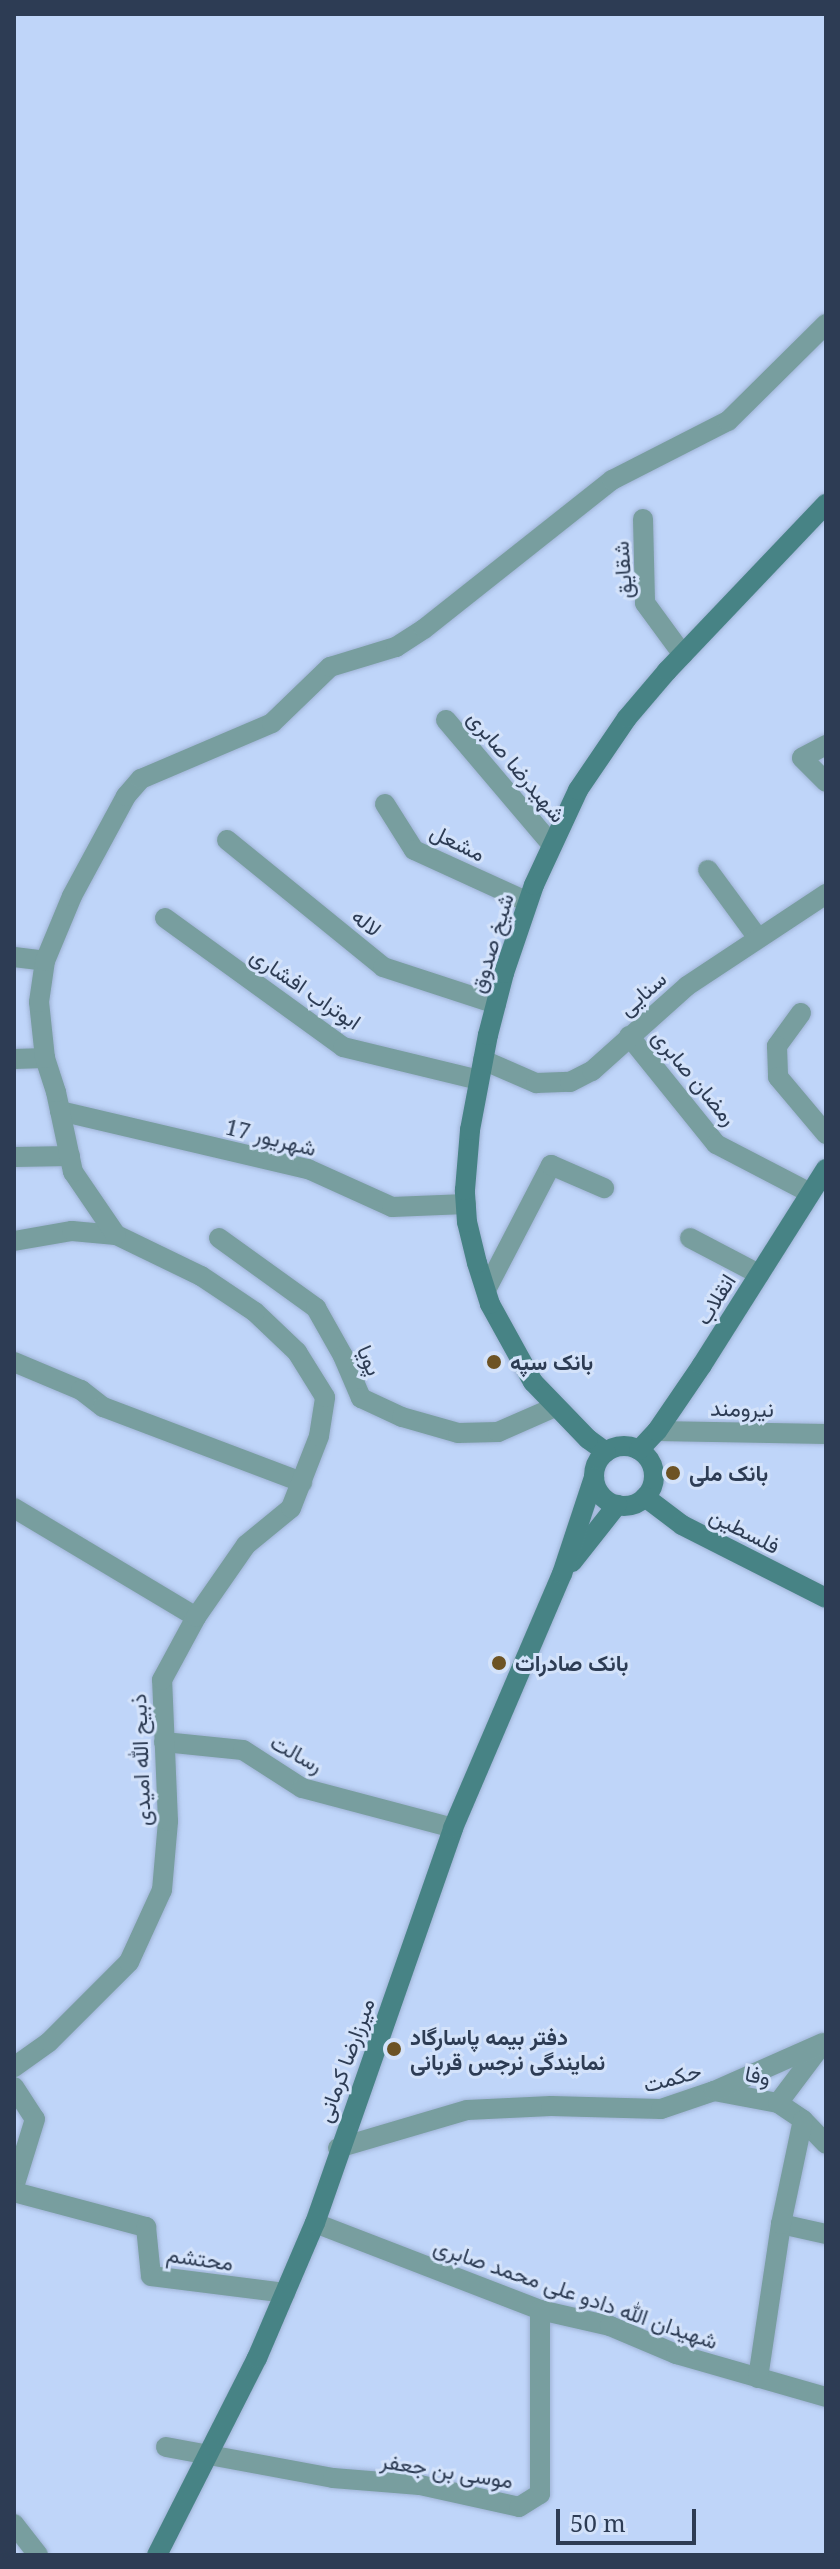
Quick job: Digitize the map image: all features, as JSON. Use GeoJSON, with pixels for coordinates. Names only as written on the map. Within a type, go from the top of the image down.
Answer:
{"type":"FeatureCollection","features":[{"type":"Feature","properties":{"kind":"main road","name":"شیخ صدوق"},"geometry":{"type":"LineString","coordinates":[[606,1452],[555,1407],[516,1355],[486,1290],[467,1222],[470,1130],[496,1004],[528,902],[551,844],[578,790],[612,738],[683,655],[826,504]]}},
{"type":"Feature","properties":{"kind":"main road","name":"انقلاب"},"geometry":{"type":"LineString","coordinates":[[639,1450],[657,1431],[825,1173]]}},
{"type":"Feature","properties":{"kind":"main road"},"geometry":{"type":"LineString","coordinates":[[562,1574],[595,1467],[606,1452],[622,1446],[639,1450],[646,1456],[653,1472],[645,1497],[637,1503],[617,1505],[600,1495],[594,1477]]}},
{"type":"Feature","properties":{"kind":"main road","name":"فلسطین"},"geometry":{"type":"LineString","coordinates":[[645,1497],[682,1525],[826,1598]]}},
{"type":"Feature","properties":{"kind":"main road"},"geometry":{"type":"LineString","coordinates":[[562,1574],[617,1505]]}},
{"type":"Feature","properties":{"kind":"main road","name":"میرزارضا کرمانی"},"geometry":{"type":"LineString","coordinates":[[157,2555],[210,2453],[315,2223],[338,2148],[453,1828],[562,1574]]}},
{"type":"Feature","properties":{"kind":"street"},"geometry":{"type":"LineString","coordinates":[[116,1235],[73,1172],[45,1058],[39,1002],[45,961],[72,896],[126,796],[141,779],[235,742],[272,723],[330,667],[396,647],[424,629],[601,488],[728,421],[826,324]]}},
{"type":"Feature","properties":{"kind":"street","name":"شقایق"},"geometry":{"type":"LineString","coordinates":[[643,519],[645,603],[683,655]]}},
{"type":"Feature","properties":{"kind":"street","name":"شهیدرضا صابری"},"geometry":{"type":"LineString","coordinates":[[446,720],[551,844]]}},
{"type":"Feature","properties":{"kind":"street"},"geometry":{"type":"LineString","coordinates":[[826,745],[802,758],[826,782]]}},
{"type":"Feature","properties":{"kind":"street","name":"مشعل"},"geometry":{"type":"LineString","coordinates":[[385,804],[414,850],[528,902]]}},
{"type":"Feature","properties":{"kind":"street","name":"لاله"},"geometry":{"type":"LineString","coordinates":[[227,840],[383,967],[496,1004]]}},
{"type":"Feature","properties":{"kind":"street"},"geometry":{"type":"LineString","coordinates":[[708,870],[758,938]]}},
{"type":"Feature","properties":{"kind":"street","name":"سنایی"},"geometry":{"type":"LineString","coordinates":[[481,1070],[536,1083],[570,1082],[592,1071],[687,986],[826,894]]}},
{"type":"Feature","properties":{"kind":"street","name":"ابوتراب افشاری"},"geometry":{"type":"LineString","coordinates":[[165,918],[343,1047],[481,1070]]}},
{"type":"Feature","properties":{"kind":"street"},"geometry":{"type":"LineString","coordinates":[[14,957],[45,961]]}},
{"type":"Feature","properties":{"kind":"street"},"geometry":{"type":"LineString","coordinates":[[801,1013],[777,1046],[778,1077],[826,1134]]}},
{"type":"Feature","properties":{"kind":"street","name":"رمضان صابری"},"geometry":{"type":"LineString","coordinates":[[629,1036],[716,1144],[810,1193]]}},
{"type":"Feature","properties":{"kind":"street"},"geometry":{"type":"LineString","coordinates":[[14,1059],[45,1058]]}},
{"type":"Feature","properties":{"kind":"street","name":"17 شهریور"},"geometry":{"type":"LineString","coordinates":[[60,1111],[308,1169],[392,1207],[466,1204]]}},
{"type":"Feature","properties":{"kind":"street"},"geometry":{"type":"LineString","coordinates":[[14,1157],[70,1156]]}},
{"type":"Feature","properties":{"kind":"street"},"geometry":{"type":"LineString","coordinates":[[486,1290],[551,1165],[604,1188]]}},
{"type":"Feature","properties":{"kind":"street"},"geometry":{"type":"LineString","coordinates":[[14,1241],[72,1231],[116,1235]]}},
{"type":"Feature","properties":{"kind":"street","name":"ذبیح الله امیدی"},"geometry":{"type":"LineString","coordinates":[[14,2067],[49,2042],[129,1962],[162,1890],[168,1821],[162,1680],[196,1617],[246,1545],[291,1508],[319,1436],[325,1397],[297,1352],[255,1312],[201,1276],[116,1235]]}},
{"type":"Feature","properties":{"kind":"street","name":"پویا"},"geometry":{"type":"LineString","coordinates":[[219,1238],[316,1308],[343,1356],[361,1398],[402,1417],[458,1433],[498,1432],[555,1407]]}},
{"type":"Feature","properties":{"kind":"street"},"geometry":{"type":"LineString","coordinates":[[690,1238],[759,1274]]}},
{"type":"Feature","properties":{"kind":"street"},"geometry":{"type":"LineString","coordinates":[[14,1362],[81,1390],[103,1407],[302,1482]]}},
{"type":"Feature","properties":{"kind":"street","name":"نیرومند"},"geometry":{"type":"LineString","coordinates":[[657,1431],[826,1434]]}},
{"type":"Feature","properties":{"kind":"street"},"geometry":{"type":"LineString","coordinates":[[14,1508],[196,1617]]}},
{"type":"Feature","properties":{"kind":"street","name":"رسالت"},"geometry":{"type":"LineString","coordinates":[[164,1742],[243,1750],[302,1788],[453,1828]]}},
{"type":"Feature","properties":{"kind":"street","name":"حکمت"},"geometry":{"type":"LineString","coordinates":[[338,2148],[467,2110],[551,2106],[641,2111],[661,2109],[714,2091],[825,2041]]}},
{"type":"Feature","properties":{"kind":"street","name":"حکمت"},"geometry":{"type":"LineString","coordinates":[[778,2103],[825,2041]]}},
{"type":"Feature","properties":{"kind":"street"},"geometry":{"type":"LineString","coordinates":[[14,2087],[35,2119],[14,2189]]}},
{"type":"Feature","properties":{"kind":"street","name":"وفا"},"geometry":{"type":"LineString","coordinates":[[714,2091],[778,2103],[803,2120],[825,2141]]}},
{"type":"Feature","properties":{"kind":"street"},"geometry":{"type":"LineString","coordinates":[[758,2378],[781,2224],[803,2120]]}},
{"type":"Feature","properties":{"kind":"street","name":"محتشم"},"geometry":{"type":"LineString","coordinates":[[14,2189],[146,2227],[151,2276],[285,2293]]}},
{"type":"Feature","properties":{"kind":"street","name":"شهیدان الله دادو علی محمد صابری"},"geometry":{"type":"LineString","coordinates":[[315,2223],[540,2310],[610,2326],[676,2354],[826,2397]]}},
{"type":"Feature","properties":{"kind":"street"},"geometry":{"type":"LineString","coordinates":[[781,2224],[826,2234]]}},
{"type":"Feature","properties":{"kind":"street","name":"موسی بن جعفر"},"geometry":{"type":"LineString","coordinates":[[210,2453],[333,2478],[420,2485],[519,2507],[540,2494],[540,2310]]}},
{"type":"Feature","properties":{"kind":"street"},"geometry":{"type":"LineString","coordinates":[[166,2447],[210,2453]]}},
{"type":"Feature","properties":{"kind":"street"},"geometry":{"type":"LineString","coordinates":[[14,2524],[38,2555]]}},
{"type":"Feature","properties":{"kind":"place","name":"بانک سپه"},"geometry":{"type":"Point","coordinates":[494,1362]}},
{"type":"Feature","properties":{"kind":"place","name":"بانک ملی"},"geometry":{"type":"Point","coordinates":[673,1473]}},
{"type":"Feature","properties":{"kind":"place","name":"بانک صادرات"},"geometry":{"type":"Point","coordinates":[499,1663]}},
{"type":"Feature","properties":{"kind":"place","name":"دفتر بیمه پاسارگاد نمایندگی نرجس قربانی"},"geometry":{"type":"Point","coordinates":[394,2049]}}]}
